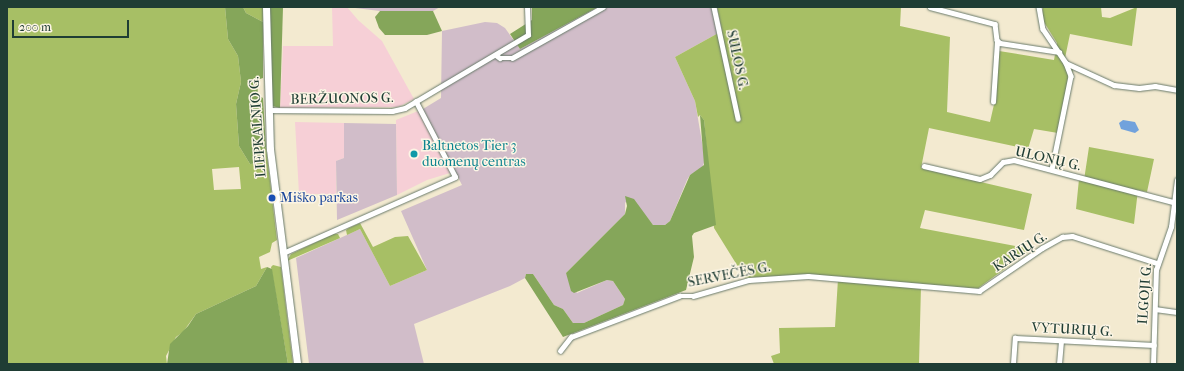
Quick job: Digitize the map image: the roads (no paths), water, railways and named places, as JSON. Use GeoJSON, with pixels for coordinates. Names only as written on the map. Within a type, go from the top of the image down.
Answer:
{"type":"FeatureCollection","features":[{"type":"Feature","properties":{"kind":"highway","name":"LIEPKALNIO G."},"geometry":{"type":"LineString","coordinates":[[266,7],[268,110],[283,253],[297,364]]}},
{"type":"Feature","properties":{"kind":"street","name":"BERŽUONOS G."},"geometry":{"type":"LineString","coordinates":[[268,110],[392,111],[416,102],[528,35],[527,7]]}},
{"type":"Feature","properties":{"kind":"street"},"geometry":{"type":"LineString","coordinates":[[496,55],[500,58],[512,58],[603,7]]}},
{"type":"Feature","properties":{"kind":"street","name":"SULOS G."},"geometry":{"type":"LineString","coordinates":[[714,7],[738,118]]}},
{"type":"Feature","properties":{"kind":"street"},"geometry":{"type":"LineString","coordinates":[[930,7],[995,24],[997,42],[993,102]]}},
{"type":"Feature","properties":{"kind":"street"},"geometry":{"type":"LineString","coordinates":[[1039,7],[1040,21],[1066,63],[1071,76],[1052,169]]}},
{"type":"Feature","properties":{"kind":"street"},"geometry":{"type":"LineString","coordinates":[[997,42],[1051,53],[1059,52]]}},
{"type":"Feature","properties":{"kind":"street"},"geometry":{"type":"LineString","coordinates":[[1066,63],[1114,85],[1139,88],[1155,86],[1177,90]]}},
{"type":"Feature","properties":{"kind":"street"},"geometry":{"type":"LineString","coordinates":[[1071,76],[1082,71]]}},
{"type":"Feature","properties":{"kind":"street"},"geometry":{"type":"LineString","coordinates":[[283,253],[455,177],[416,102]]}},
{"type":"Feature","properties":{"kind":"street","name":"ULONŲ G."},"geometry":{"type":"LineString","coordinates":[[924,166],[980,179],[990,175],[1008,160],[1052,169],[1173,202]]}},
{"type":"Feature","properties":{"kind":"street","name":"ILGOJI G."},"geometry":{"type":"LineString","coordinates":[[1153,364],[1157,263],[1171,227],[1177,180]]}},
{"type":"Feature","properties":{"kind":"street","name":"KARIŲ G."},"geometry":{"type":"LineString","coordinates":[[917,285],[979,291],[1042,248],[1068,236],[1157,263]]}},
{"type":"Feature","properties":{"kind":"street","name":"SERVEČĖS G."},"geometry":{"type":"LineString","coordinates":[[560,351],[571,337],[679,296],[693,296],[749,280],[808,276],[917,285]]}},
{"type":"Feature","properties":{"kind":"street"},"geometry":{"type":"LineString","coordinates":[[1154,309],[1177,312]]}},
{"type":"Feature","properties":{"kind":"street","name":"VYTURIŲ G."},"geometry":{"type":"LineString","coordinates":[[1013,364],[1015,338],[1154,345]]}},
{"type":"Feature","properties":{"kind":"street"},"geometry":{"type":"LineString","coordinates":[[1059,364],[1061,341]]}},
{"type":"Feature","properties":{"kind":"water"},"geometry":{"type":"Polygon","coordinates":[[[1123,120],[1135,122],[1139,130],[1135,133],[1121,129],[1119,123],[1123,120]]]}},
{"type":"Feature","properties":{"kind":"place","name":"Baltnetos Tier 3 duomenų centras"},"geometry":{"type":"Point","coordinates":[414,154]}},
{"type":"Feature","properties":{"kind":"place","name":"Miško parkas"},"geometry":{"type":"Point","coordinates":[272,198]}}]}
